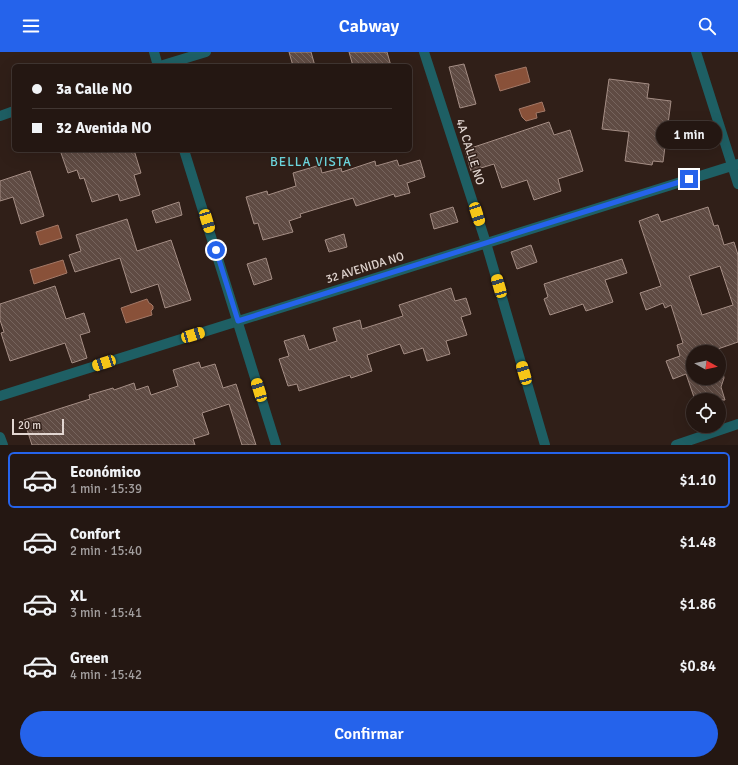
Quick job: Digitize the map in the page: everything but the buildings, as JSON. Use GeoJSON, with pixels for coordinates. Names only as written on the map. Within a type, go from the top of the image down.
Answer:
{"type":"FeatureCollection","features":[{"type":"Feature","properties":{"kind":"street"},"geometry":{"type":"LineString","coordinates":[[154,52],[158,64]]}},
{"type":"Feature","properties":{"kind":"street"},"geometry":{"type":"LineString","coordinates":[[166,64],[206,52]]}},
{"type":"Feature","properties":{"kind":"street","name":"4A CALLE NO"},"geometry":{"type":"LineString","coordinates":[[424,52],[486,243],[545,445]]}},
{"type":"Feature","properties":{"kind":"street"},"geometry":{"type":"LineString","coordinates":[[696,52],[735,165],[738,184]]}},
{"type":"Feature","properties":{"kind":"street"},"geometry":{"type":"LineString","coordinates":[[0,116],[12,112]]}},
{"type":"Feature","properties":{"kind":"street"},"geometry":{"type":"LineString","coordinates":[[185,152],[276,445]]}},
{"type":"Feature","properties":{"kind":"street","name":"32 AVENIDA NO"},"geometry":{"type":"LineString","coordinates":[[0,396],[735,165]]}},
{"type":"Feature","properties":{"kind":"street"},"geometry":{"type":"LineString","coordinates":[[676,445],[738,424]]}},
{"type":"Feature","properties":{"kind":"street"},"geometry":{"type":"LineString","coordinates":[[0,437],[2,445]]}},
{"type":"Feature","properties":{"kind":"shaded area"},"geometry":{"type":"Polygon","coordinates":[[[526,67],[530,82],[500,91],[495,75],[526,67]]]}},
{"type":"Feature","properties":{"kind":"shaded area"},"geometry":{"type":"Polygon","coordinates":[[[542,102],[545,111],[536,113],[537,118],[526,121],[522,117],[519,109],[542,102]]]}},
{"type":"Feature","properties":{"kind":"shaded area"},"geometry":{"type":"Polygon","coordinates":[[[58,225],[62,238],[40,245],[36,232],[58,225]]]}},
{"type":"Feature","properties":{"kind":"shaded area"},"geometry":{"type":"Polygon","coordinates":[[[63,260],[67,273],[34,284],[30,270],[63,260]]]}},
{"type":"Feature","properties":{"kind":"shaded area"},"geometry":{"type":"Polygon","coordinates":[[[147,299],[153,306],[151,311],[152,315],[126,323],[121,308],[147,299]]]}},
{"type":"Feature","properties":{"kind":"district","name":"BELLA VISTA"},"geometry":{"type":"Point","coordinates":[311,162]}},
{"type":"Feature","properties":{"kind":"route"},"geometry":{"type":"LineString","coordinates":[[216,250],[238,321],[689,179]]}}]}
